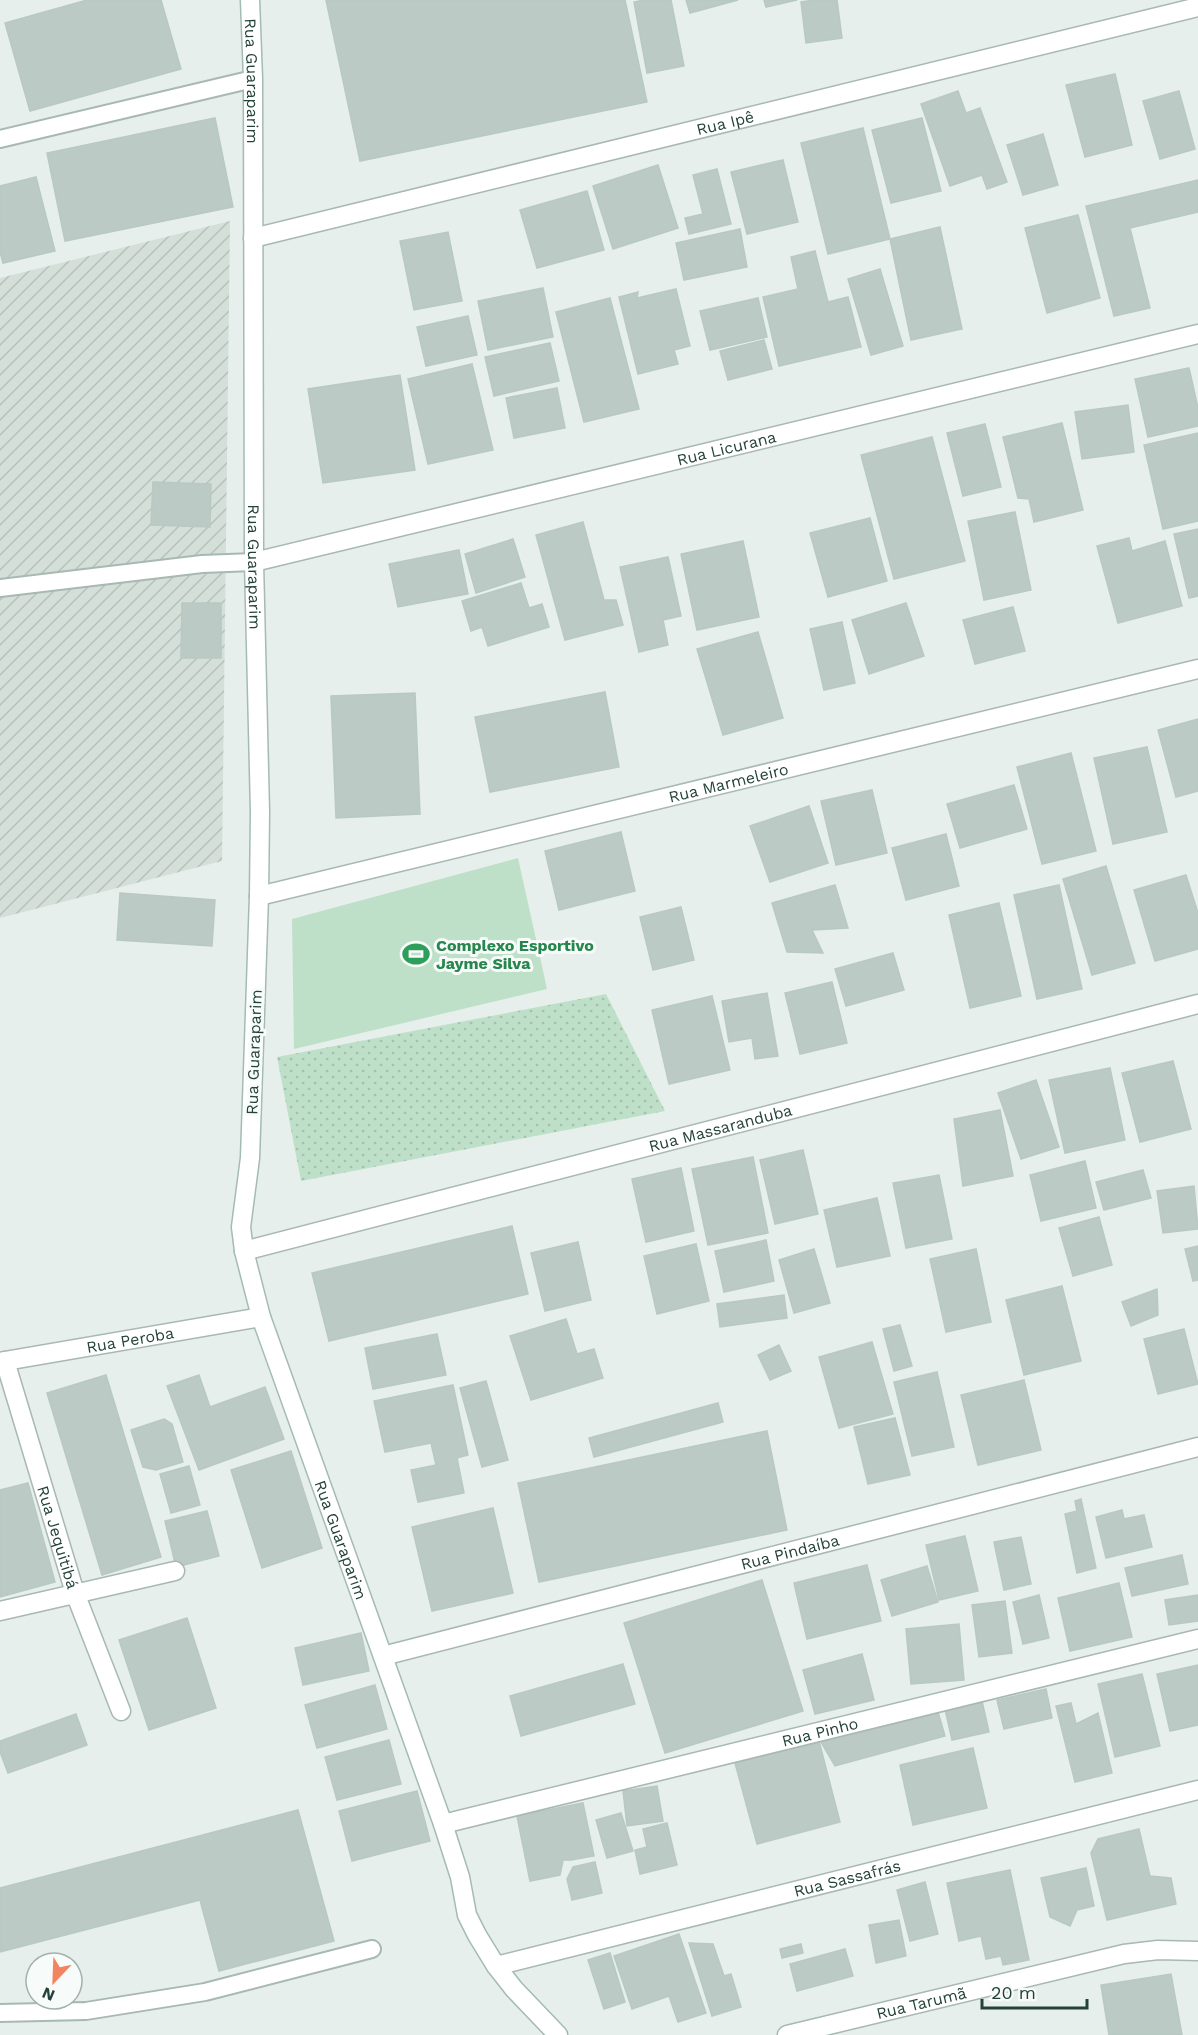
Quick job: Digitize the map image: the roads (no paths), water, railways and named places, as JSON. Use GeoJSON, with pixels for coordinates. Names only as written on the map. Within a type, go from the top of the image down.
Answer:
{"type":"FeatureCollection","features":[{"type":"Feature","properties":{"kind":"street","name":"Rua Guaraparim"},"geometry":{"type":"LineString","coordinates":[[250,0],[253,78],[254,562],[260,812],[250,1158],[241,1227],[244,1251],[261,1317],[443,1824],[460,1877],[467,1915],[496,1966],[514,1989],[558,2035]]}},
{"type":"Feature","properties":{"kind":"street","name":"Rua Ipê"},"geometry":{"type":"LineString","coordinates":[[253,238],[1198,7]]}},
{"type":"Feature","properties":{"kind":"street","name":"Rua Licurana"},"geometry":{"type":"LineString","coordinates":[[254,562],[1198,334]]}},
{"type":"Feature","properties":{"kind":"street","name":"Rua Marmeleiro"},"geometry":{"type":"LineString","coordinates":[[259,896],[1198,669]]}},
{"type":"Feature","properties":{"kind":"street","name":"Rua Massaranduba"},"geometry":{"type":"LineString","coordinates":[[244,1251],[1198,1004]]}},
{"type":"Feature","properties":{"kind":"street","name":"Rua Peroba"},"geometry":{"type":"LineString","coordinates":[[3,1362],[261,1317]]}},
{"type":"Feature","properties":{"kind":"street","name":"Rua Jequitibá"},"geometry":{"type":"LineString","coordinates":[[3,1362],[75,1593],[121,1711]]}},
{"type":"Feature","properties":{"kind":"street","name":"Rua Pindaíba"},"geometry":{"type":"LineString","coordinates":[[383,1656],[1198,1447]]}},
{"type":"Feature","properties":{"kind":"street"},"geometry":{"type":"LineString","coordinates":[[0,1611],[175,1571]]}},
{"type":"Feature","properties":{"kind":"street","name":"Rua Pinho"},"geometry":{"type":"LineString","coordinates":[[443,1824],[1198,1639]]}},
{"type":"Feature","properties":{"kind":"street","name":"Rua Sassafrás"},"geometry":{"type":"LineString","coordinates":[[496,1966],[1198,1790]]}},
{"type":"Feature","properties":{"kind":"street","name":"Rua Tarumã"},"geometry":{"type":"LineString","coordinates":[[787,2035],[1124,1954],[1158,1950],[1198,1951]]}},
{"type":"Feature","properties":{"kind":"lane"},"geometry":{"type":"LineString","coordinates":[[0,139],[253,78]]}},
{"type":"Feature","properties":{"kind":"lane"},"geometry":{"type":"LineString","coordinates":[[0,588],[202,564],[254,562]]}},
{"type":"Feature","properties":{"kind":"lane"},"geometry":{"type":"LineString","coordinates":[[0,2013],[86,2011],[205,1992],[372,1949]]}},
{"type":"Feature","properties":{"kind":"place","name":"Complexo Esportivo Jayme Silva"},"geometry":{"type":"Point","coordinates":[416,954]}}]}
